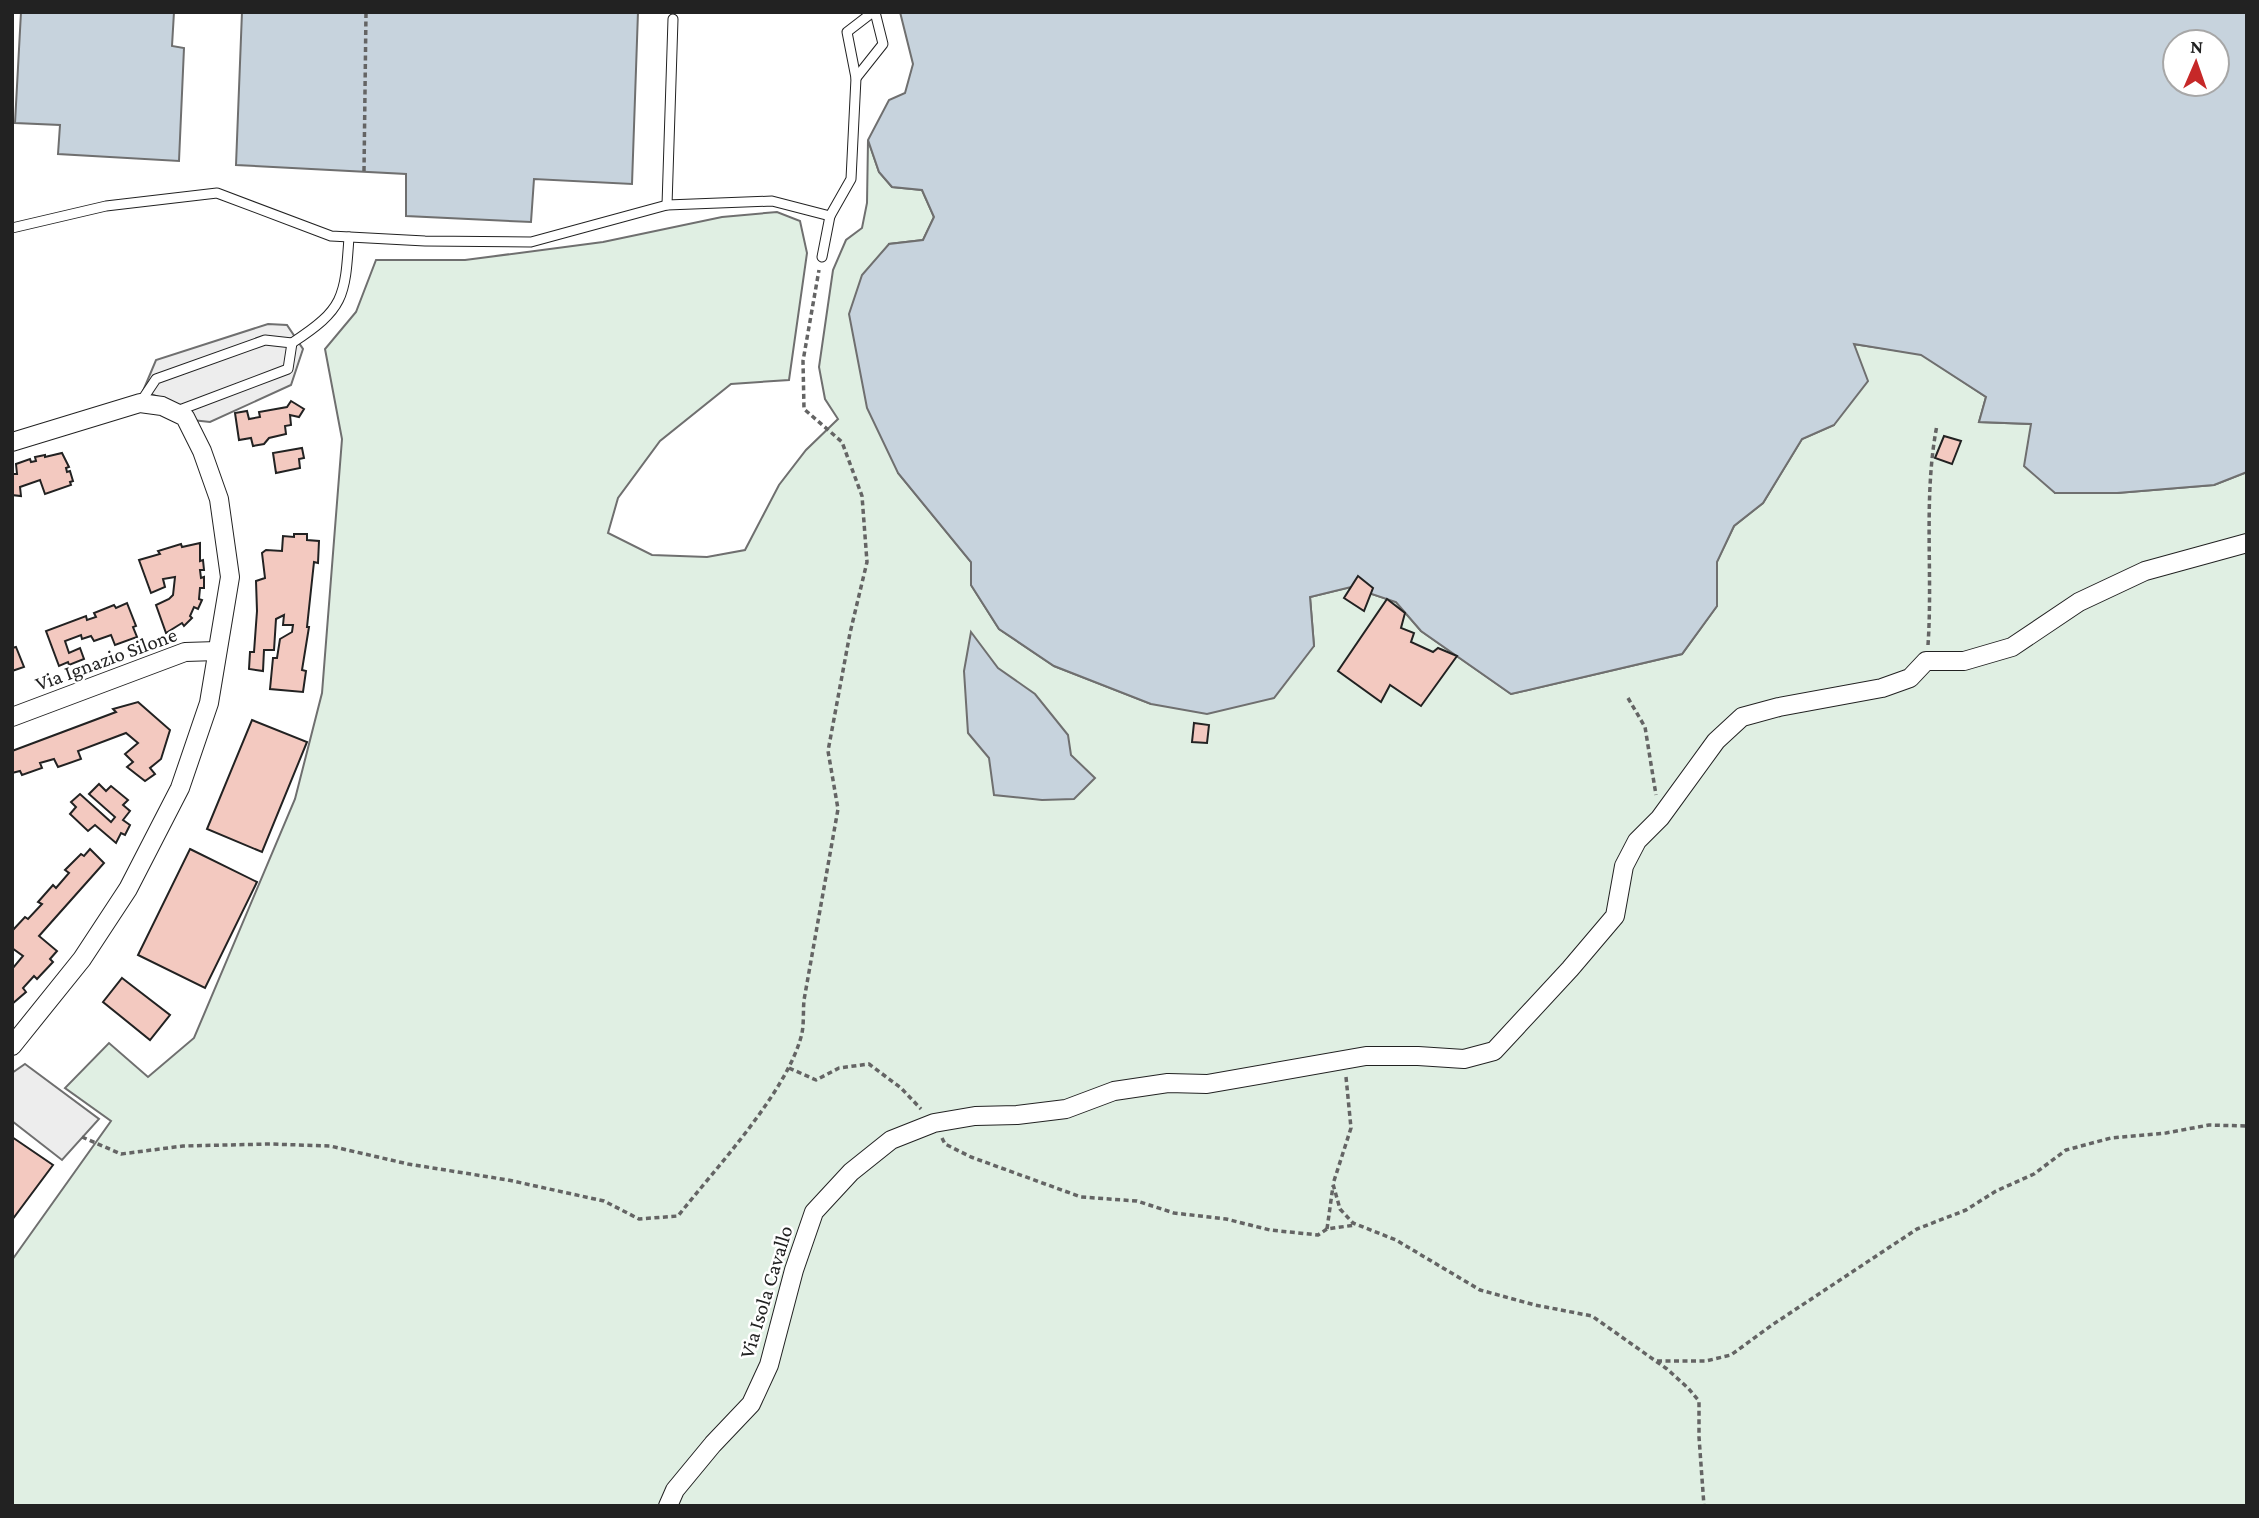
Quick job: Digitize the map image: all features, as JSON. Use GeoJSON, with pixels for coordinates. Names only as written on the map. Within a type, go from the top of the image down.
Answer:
{"type":"FeatureCollection","features":[{"type":"Feature","properties":{"kind":"street"},"geometry":{"type":"LineString","coordinates":[[12,442],[140,403],[162,406],[184,417],[202,451],[219,499],[230,576],[209,703],[180,788],[128,889],[82,959],[12,1046]]}},
{"type":"Feature","properties":{"kind":"street"},"geometry":{"type":"LineString","coordinates":[[1926,661],[1964,662],[2012,647],[2080,602],[2145,570],[2247,543]]}},
{"type":"Feature","properties":{"kind":"street","name":"Via Ignazio Silone"},"geometry":{"type":"LineString","coordinates":[[12,717],[185,652],[217,651]]}},
{"type":"Feature","properties":{"kind":"street","name":"Via Isola Cavallo"},"geometry":{"type":"LineString","coordinates":[[668,1506],[676,1490],[713,1444],[751,1405],[769,1365],[794,1270],[814,1212],[851,1172],[891,1140],[934,1123],[975,1116],[1017,1115],[1066,1109],[1114,1091],[1168,1083],[1207,1084],[1366,1056],[1464,1059],[1493,1051],[1570,969],[1615,916],[1624,866],[1637,841],[1660,818],[1716,741],[1742,717],[1779,707],[1882,688],[1910,678],[1926,661]]}},
{"type":"Feature","properties":{"kind":"lane"},"geometry":{"type":"LineString","coordinates":[[822,257],[830,216],[851,179],[856,78],[847,32],[874,12],[883,44],[856,78]]}},
{"type":"Feature","properties":{"kind":"lane"},"geometry":{"type":"LineString","coordinates":[[667,205],[673,19]]}},
{"type":"Feature","properties":{"kind":"lane"},"geometry":{"type":"LineString","coordinates":[[12,228],[106,206],[217,193],[331,236],[425,241],[531,242],[667,205],[772,201],[830,216]]}},
{"type":"Feature","properties":{"kind":"lane"},"geometry":{"type":"LineString","coordinates":[[140,403],[156,379],[265,340],[292,343],[321,323],[335,308],[342,295],[349,237]]}},
{"type":"Feature","properties":{"kind":"lane"},"geometry":{"type":"LineString","coordinates":[[175,412],[288,369],[292,343]]}},
{"type":"Feature","properties":{"kind":"path"},"geometry":{"type":"LineString","coordinates":[[363,171],[366,12]]}},
{"type":"Feature","properties":{"kind":"path"},"geometry":{"type":"LineString","coordinates":[[82,1137],[121,1154],[183,1146],[330,1146],[408,1164],[508,1180],[604,1201],[639,1219],[678,1216],[749,1128],[789,1068],[802,1032],[803,1000],[838,809],[828,751],[850,633],[867,562],[862,496],[842,442],[804,409],[803,361],[822,257]]}},
{"type":"Feature","properties":{"kind":"path"},"geometry":{"type":"LineString","coordinates":[[1926,661],[1930,606],[1930,459],[1937,425]]}},
{"type":"Feature","properties":{"kind":"path"},"geometry":{"type":"LineString","coordinates":[[1628,698],[1645,727],[1660,818]]}},
{"type":"Feature","properties":{"kind":"path"},"geometry":{"type":"LineString","coordinates":[[1327,1229],[1333,1184],[1351,1128],[1349,1092],[1343,1060]]}},
{"type":"Feature","properties":{"kind":"path"},"geometry":{"type":"LineString","coordinates":[[789,1068],[816,1080],[839,1068],[869,1064],[901,1088],[934,1123],[945,1144],[971,1157],[1081,1197],[1137,1201],[1174,1213],[1226,1219],[1270,1230],[1318,1235],[1327,1229],[1359,1225]]}},
{"type":"Feature","properties":{"kind":"path"},"geometry":{"type":"LineString","coordinates":[[1655,1361],[1706,1361],[1731,1355],[1917,1229],[1966,1210],[1996,1191],[2034,1174],[2066,1150],[2111,1138],[2166,1133],[2209,1125],[2247,1126]]}},
{"type":"Feature","properties":{"kind":"path"},"geometry":{"type":"LineString","coordinates":[[1333,1184],[1340,1209],[1353,1223],[1396,1240],[1480,1290],[1535,1305],[1592,1316],[1688,1388],[1699,1401],[1704,1506]]}},
{"type":"Feature","properties":{"kind":"green space"},"geometry":{"type":"Polygon","coordinates":[[[868,140],[879,172],[892,187],[922,190],[934,217],[923,240],[889,244],[898,473],[971,562],[971,585],[999,629],[1054,666],[1151,704],[1314,646],[1310,597],[1351,587],[1396,602],[1421,631],[1511,694],[1682,654],[1717,606],[1717,561],[1734,526],[1763,503],[1802,439],[1834,425],[1853,344],[1921,354],[1986,397],[1979,422],[2031,424],[2055,493],[2117,493],[2214,485],[2247,472],[2247,1506],[12,1506],[12,1260],[111,1121],[65,1088],[109,1043],[148,1077],[194,1038],[295,799],[322,693],[342,439],[325,349],[356,312],[376,260],[465,260],[603,242],[722,217],[777,212],[800,221],[807,253],[789,380],[731,384],[660,441],[618,498],[608,533],[652,555],[707,557],[745,550],[779,485],[806,450],[838,419],[825,399],[819,367],[833,270],[846,240],[862,228],[867,203],[868,140]]]}},
{"type":"Feature","properties":{"kind":"shaded area"},"geometry":{"type":"Polygon","coordinates":[[[21,12],[174,12],[172,46],[184,48],[179,161],[58,154],[60,125],[15,123],[21,12]]]}},
{"type":"Feature","properties":{"kind":"shaded area"},"geometry":{"type":"Polygon","coordinates":[[[242,12],[638,12],[632,184],[534,179],[531,222],[406,216],[406,174],[236,165],[242,12]]]}},
{"type":"Feature","properties":{"kind":"shaded area"},"geometry":{"type":"Polygon","coordinates":[[[900,12],[2247,12],[2247,472],[2214,485],[2117,493],[2055,493],[2024,466],[2031,424],[1979,422],[1986,397],[1921,355],[1854,344],[1868,381],[1834,425],[1802,439],[1763,503],[1734,526],[1717,562],[1717,606],[1682,654],[1511,694],[1421,631],[1396,602],[1351,587],[1310,597],[1314,646],[1274,698],[1207,714],[1151,704],[1054,666],[999,629],[971,585],[971,562],[898,473],[867,408],[849,314],[862,275],[889,244],[923,240],[934,217],[922,190],[892,187],[879,172],[868,140],[889,100],[905,93],[913,64],[900,12]]]}},
{"type":"Feature","properties":{"kind":"shaded area"},"geometry":{"type":"Polygon","coordinates":[[[268,324],[287,325],[303,349],[291,385],[210,422],[192,420],[172,402],[143,391],[156,360],[268,324]]]}},
{"type":"Feature","properties":{"kind":"shaded area"},"geometry":{"type":"Polygon","coordinates":[[[971,632],[998,668],[1035,694],[1068,735],[1071,755],[1095,778],[1074,799],[1042,800],[994,795],[989,758],[968,733],[964,671],[971,632]]]}},
{"type":"Feature","properties":{"kind":"shaded area"},"geometry":{"type":"Polygon","coordinates":[[[25,1064],[99,1119],[62,1160],[12,1121],[12,1073],[25,1064]]]}},
{"type":"Feature","properties":{"kind":"building"},"geometry":{"type":"Polygon","coordinates":[[[291,401],[304,409],[299,417],[290,415],[291,425],[285,426],[286,434],[253,446],[251,438],[239,440],[235,413],[247,411],[249,419],[260,417],[259,412],[287,407],[291,401]]]}},
{"type":"Feature","properties":{"kind":"building"},"geometry":{"type":"Polygon","coordinates":[[[1944,436],[1961,441],[1952,464],[1935,458],[1944,436]]]}},
{"type":"Feature","properties":{"kind":"building"},"geometry":{"type":"Polygon","coordinates":[[[302,448],[304,458],[299,459],[300,468],[276,473],[273,453],[302,448]]]}},
{"type":"Feature","properties":{"kind":"building"},"geometry":{"type":"Polygon","coordinates":[[[62,453],[69,467],[66,468],[67,472],[70,471],[73,481],[70,482],[71,485],[45,494],[40,480],[20,487],[21,496],[12,495],[12,474],[17,474],[16,464],[30,459],[31,462],[36,461],[35,457],[62,453]]]}},
{"type":"Feature","properties":{"kind":"building"},"geometry":{"type":"Polygon","coordinates":[[[294,534],[307,534],[307,540],[319,541],[318,563],[314,562],[309,627],[302,670],[306,671],[303,692],[270,689],[273,658],[277,658],[280,639],[292,632],[293,625],[283,625],[284,615],[276,619],[274,650],[264,650],[263,671],[249,669],[250,652],[254,652],[256,581],[265,578],[262,553],[266,550],[282,551],[283,536],[294,537],[294,534]]]}},
{"type":"Feature","properties":{"kind":"building"},"geometry":{"type":"Polygon","coordinates":[[[200,543],[200,561],[203,560],[204,570],[200,570],[201,578],[204,577],[204,588],[200,588],[199,599],[202,600],[198,609],[194,607],[190,616],[192,618],[184,626],[182,623],[166,633],[156,605],[173,595],[175,577],[163,579],[165,587],[151,593],[139,560],[181,544],[182,547],[200,543]]]}},
{"type":"Feature","properties":{"kind":"building"},"geometry":{"type":"Polygon","coordinates":[[[1358,576],[1373,588],[1364,611],[1344,598],[1358,576]]]}},
{"type":"Feature","properties":{"kind":"building"},"geometry":{"type":"Polygon","coordinates":[[[1387,599],[1405,613],[1401,628],[1414,633],[1411,642],[1433,652],[1438,648],[1457,656],[1421,706],[1390,685],[1381,702],[1338,671],[1387,599]]]}},
{"type":"Feature","properties":{"kind":"building"},"geometry":{"type":"Polygon","coordinates":[[[127,603],[136,626],[133,627],[137,637],[115,645],[111,635],[94,641],[91,636],[82,639],[81,635],[65,641],[69,653],[80,648],[84,659],[59,666],[46,631],[86,616],[87,620],[96,617],[94,613],[127,603]]]}},
{"type":"Feature","properties":{"kind":"building"},"geometry":{"type":"Polygon","coordinates":[[[16,647],[24,667],[12,671],[12,648],[16,647]]]}},
{"type":"Feature","properties":{"kind":"building"},"geometry":{"type":"Polygon","coordinates":[[[138,702],[170,730],[161,759],[150,768],[155,774],[145,781],[127,767],[133,762],[125,754],[138,743],[126,733],[78,751],[81,759],[58,767],[54,759],[40,763],[42,768],[22,775],[20,771],[12,773],[12,751],[116,712],[113,709],[138,702]]]}},
{"type":"Feature","properties":{"kind":"building"},"geometry":{"type":"Polygon","coordinates":[[[252,720],[307,742],[262,852],[207,829],[252,720]]]}},
{"type":"Feature","properties":{"kind":"building"},"geometry":{"type":"Polygon","coordinates":[[[1194,723],[1209,725],[1207,743],[1192,742],[1194,723]]]}},
{"type":"Feature","properties":{"kind":"building"},"geometry":{"type":"Polygon","coordinates":[[[99,784],[106,791],[111,786],[128,800],[123,805],[130,811],[123,820],[130,825],[125,835],[121,833],[116,843],[95,825],[88,831],[70,814],[76,807],[71,802],[80,794],[111,822],[115,817],[89,794],[99,784]]]}},
{"type":"Feature","properties":{"kind":"building"},"geometry":{"type":"Polygon","coordinates":[[[90,849],[104,863],[39,936],[57,951],[50,959],[53,962],[37,979],[34,976],[23,988],[26,992],[12,1004],[12,969],[23,956],[12,948],[12,931],[42,904],[38,902],[53,885],[56,888],[69,873],[65,870],[90,849]]]}},
{"type":"Feature","properties":{"kind":"building"},"geometry":{"type":"Polygon","coordinates":[[[190,849],[257,882],[205,988],[138,955],[190,849]]]}},
{"type":"Feature","properties":{"kind":"building"},"geometry":{"type":"Polygon","coordinates":[[[122,978],[170,1015],[150,1040],[103,1002],[122,978]]]}},
{"type":"Feature","properties":{"kind":"building"},"geometry":{"type":"Polygon","coordinates":[[[12,1137],[53,1165],[12,1220],[12,1137]]]}}]}
